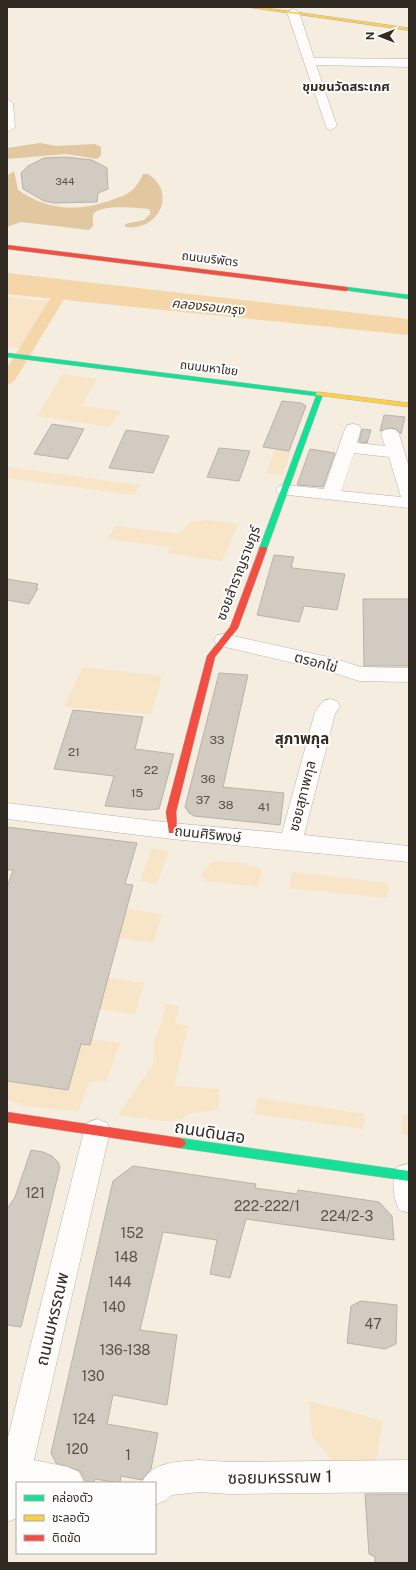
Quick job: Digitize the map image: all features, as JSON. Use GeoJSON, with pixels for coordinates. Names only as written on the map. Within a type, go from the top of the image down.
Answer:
{"type":"FeatureCollection","features":[{"type":"Feature","properties":{"kind":"street"},"geometry":{"type":"LineString","coordinates":[[249,7],[409,29]]}},
{"type":"Feature","properties":{"kind":"street"},"geometry":{"type":"LineString","coordinates":[[293,12],[332,126]]}},
{"type":"Feature","properties":{"kind":"street"},"geometry":{"type":"LineString","coordinates":[[310,61],[409,63]]}},
{"type":"Feature","properties":{"kind":"street"},"geometry":{"type":"LineString","coordinates":[[7,104],[8,128]]}},
{"type":"Feature","properties":{"kind":"street","name":"ถนนบริพัตร"},"geometry":{"type":"LineString","coordinates":[[7,247],[409,296]]}},
{"type":"Feature","properties":{"kind":"street","name":"ถนนมหาไชย"},"geometry":{"type":"LineString","coordinates":[[7,355],[409,405]]}},
{"type":"Feature","properties":{"kind":"street","name":"ซอยสำราญราษฎร์"},"geometry":{"type":"LineString","coordinates":[[172,831],[171,812],[211,656],[234,628],[320,394]]}},
{"type":"Feature","properties":{"kind":"street"},"geometry":{"type":"LineString","coordinates":[[331,495],[353,429]]}},
{"type":"Feature","properties":{"kind":"street"},"geometry":{"type":"LineString","coordinates":[[390,434],[409,495]]}},
{"type":"Feature","properties":{"kind":"street"},"geometry":{"type":"LineString","coordinates":[[347,447],[396,453]]}},
{"type":"Feature","properties":{"kind":"street"},"geometry":{"type":"LineString","coordinates":[[285,490],[409,503]]}},
{"type":"Feature","properties":{"kind":"street","name":"ตรอกไข่"},"geometry":{"type":"LineString","coordinates":[[224,640],[333,665],[359,674],[409,674]]}},
{"type":"Feature","properties":{"kind":"street","name":"ซอยสุภาพกุล"},"geometry":{"type":"LineString","coordinates":[[291,842],[324,712],[330,706]]}},
{"type":"Feature","properties":{"kind":"street","name":"ถนนศิริพงษ์"},"geometry":{"type":"LineString","coordinates":[[7,811],[172,831],[409,854]]}},
{"type":"Feature","properties":{"kind":"street","name":"ถนนดินสอ"},"geometry":{"type":"LineString","coordinates":[[7,1117],[97,1131],[408,1185]]}},
{"type":"Feature","properties":{"kind":"street","name":"ถนนมหรรณพ"},"geometry":{"type":"LineString","coordinates":[[7,1506],[97,1131]]}},
{"type":"Feature","properties":{"kind":"street"},"geometry":{"type":"LineString","coordinates":[[15,1472],[63,1482]]}},
{"type":"Feature","properties":{"kind":"street","name":"ซอยมหรรณพ 1"},"geometry":{"type":"LineString","coordinates":[[156,1488],[165,1480],[199,1476],[229,1478],[409,1476]]}},
{"type":"Feature","properties":{"kind":"shaded area"},"geometry":{"type":"Polygon","coordinates":[[[40,143],[56,146],[95,144],[101,147],[101,155],[97,159],[66,154],[7,159],[7,148],[40,143]]]}},
{"type":"Feature","properties":{"kind":"shaded area"},"geometry":{"type":"Polygon","coordinates":[[[14,171],[18,190],[40,202],[51,205],[73,208],[97,205],[109,201],[130,192],[137,185],[143,174],[148,174],[157,182],[162,191],[163,200],[160,210],[155,217],[147,224],[137,227],[125,227],[125,224],[144,220],[151,213],[149,209],[120,207],[97,211],[93,214],[93,226],[89,230],[21,222],[7,227],[7,176],[14,171]]]}},
{"type":"Feature","properties":{"kind":"shaded area"},"geometry":{"type":"Polygon","coordinates":[[[7,296],[50,302],[19,348],[7,347],[7,296]]]}},
{"type":"Feature","properties":{"kind":"shaded area"},"geometry":{"type":"Polygon","coordinates":[[[63,374],[97,379],[81,406],[121,411],[109,427],[37,416],[63,374]]]}},
{"type":"Feature","properties":{"kind":"shaded area"},"geometry":{"type":"Polygon","coordinates":[[[275,449],[291,451],[282,475],[266,473],[275,449]]]}},
{"type":"Feature","properties":{"kind":"shaded area"},"geometry":{"type":"Polygon","coordinates":[[[7,467],[140,485],[134,495],[7,478],[7,467]]]}},
{"type":"Feature","properties":{"kind":"shaded area"},"geometry":{"type":"Polygon","coordinates":[[[208,520],[238,524],[222,561],[167,553],[171,547],[107,539],[116,526],[180,534],[190,522],[208,520]]]}},
{"type":"Feature","properties":{"kind":"shaded area"},"geometry":{"type":"Polygon","coordinates":[[[83,667],[162,676],[151,714],[64,707],[83,667]]]}},
{"type":"Feature","properties":{"kind":"shaded area"},"geometry":{"type":"Polygon","coordinates":[[[152,848],[169,851],[157,884],[140,881],[152,848]]]}},
{"type":"Feature","properties":{"kind":"shaded area"},"geometry":{"type":"Polygon","coordinates":[[[218,861],[244,863],[262,869],[258,887],[206,881],[201,874],[211,863],[218,861]]]}},
{"type":"Feature","properties":{"kind":"shaded area"},"geometry":{"type":"Polygon","coordinates":[[[292,872],[389,883],[387,898],[289,888],[292,872]]]}},
{"type":"Feature","properties":{"kind":"shaded area"},"geometry":{"type":"Polygon","coordinates":[[[127,909],[162,914],[153,943],[119,938],[127,909]]]}},
{"type":"Feature","properties":{"kind":"shaded area"},"geometry":{"type":"Polygon","coordinates":[[[108,978],[144,983],[135,1014],[100,1009],[108,978]]]}},
{"type":"Feature","properties":{"kind":"shaded area"},"geometry":{"type":"Polygon","coordinates":[[[165,1004],[179,1006],[175,1023],[188,1026],[174,1086],[220,1089],[218,1110],[192,1113],[180,1120],[163,1121],[118,1115],[153,1065],[154,1042],[164,1015],[165,1004]]]}},
{"type":"Feature","properties":{"kind":"shaded area"},"geometry":{"type":"Polygon","coordinates":[[[92,1039],[120,1043],[106,1081],[89,1082],[78,1111],[26,1106],[7,1099],[7,1081],[68,1090],[81,1044],[90,1045],[92,1039]]]}},
{"type":"Feature","properties":{"kind":"shaded area"},"geometry":{"type":"Polygon","coordinates":[[[258,1098],[365,1114],[363,1129],[254,1114],[258,1098]]]}},
{"type":"Feature","properties":{"kind":"shaded area"},"geometry":{"type":"Polygon","coordinates":[[[402,1114],[409,1115],[409,1135],[401,1134],[402,1114]]]}},
{"type":"Feature","properties":{"kind":"shaded area"},"geometry":{"type":"Polygon","coordinates":[[[309,1401],[383,1421],[374,1472],[342,1472],[312,1436],[309,1401]]]}},
{"type":"Feature","properties":{"kind":"water","name":"คลองรอบกรุง"},"geometry":{"type":"Polygon","coordinates":[[[7,273],[409,319],[409,335],[7,294],[7,273]]]}},
{"type":"Feature","properties":{"kind":"building"},"geometry":{"type":"Polygon","coordinates":[[[65,157],[92,160],[107,168],[108,189],[98,193],[97,202],[54,203],[44,201],[23,189],[21,173],[28,166],[44,158],[65,157]]]}},
{"type":"Feature","properties":{"kind":"building"},"geometry":{"type":"Polygon","coordinates":[[[282,401],[301,403],[306,406],[289,451],[263,447],[282,401]]]}},
{"type":"Feature","properties":{"kind":"building"},"geometry":{"type":"Polygon","coordinates":[[[384,415],[405,417],[401,434],[396,429],[390,428],[380,431],[384,415]]]}},
{"type":"Feature","properties":{"kind":"building"},"geometry":{"type":"Polygon","coordinates":[[[52,424],[84,429],[68,459],[34,454],[52,424]]]}},
{"type":"Feature","properties":{"kind":"building"},"geometry":{"type":"Polygon","coordinates":[[[362,429],[371,430],[367,443],[359,442],[362,429]]]}},
{"type":"Feature","properties":{"kind":"building"},"geometry":{"type":"Polygon","coordinates":[[[126,430],[169,436],[153,473],[109,468],[126,430]]]}},
{"type":"Feature","properties":{"kind":"building"},"geometry":{"type":"Polygon","coordinates":[[[219,448],[250,451],[239,481],[207,477],[219,448]]]}},
{"type":"Feature","properties":{"kind":"building"},"geometry":{"type":"Polygon","coordinates":[[[310,449],[335,453],[323,487],[297,485],[310,449]]]}},
{"type":"Feature","properties":{"kind":"building"},"geometry":{"type":"Polygon","coordinates":[[[274,555],[294,557],[292,568],[345,574],[337,610],[304,606],[299,622],[257,615],[274,555]]]}},
{"type":"Feature","properties":{"kind":"building"},"geometry":{"type":"Polygon","coordinates":[[[7,579],[38,584],[36,588],[38,588],[29,604],[7,600],[7,579]]]}},
{"type":"Feature","properties":{"kind":"building"},"geometry":{"type":"Polygon","coordinates":[[[363,599],[409,599],[409,666],[364,666],[363,599]]]}},
{"type":"Feature","properties":{"kind":"building"},"geometry":{"type":"Polygon","coordinates":[[[219,673],[248,675],[223,787],[284,793],[280,825],[194,816],[189,813],[185,807],[219,673]]]}},
{"type":"Feature","properties":{"kind":"building"},"geometry":{"type":"Polygon","coordinates":[[[73,710],[143,717],[135,749],[174,754],[159,809],[147,810],[105,806],[114,776],[54,769],[73,710]]]}},
{"type":"Feature","properties":{"kind":"building"},"geometry":{"type":"Polygon","coordinates":[[[7,827],[137,843],[125,884],[133,885],[90,1045],[81,1044],[68,1090],[7,1081],[7,887],[13,870],[7,870],[7,827]]]}},
{"type":"Feature","properties":{"kind":"building"},"geometry":{"type":"Polygon","coordinates":[[[31,1150],[43,1152],[52,1156],[58,1162],[60,1167],[21,1327],[7,1325],[7,1209],[15,1197],[31,1150]]]}},
{"type":"Feature","properties":{"kind":"building"},"geometry":{"type":"Polygon","coordinates":[[[133,1166],[256,1184],[255,1188],[297,1194],[298,1190],[379,1202],[392,1216],[394,1240],[246,1219],[230,1278],[210,1274],[217,1240],[163,1232],[140,1330],[177,1335],[167,1405],[113,1395],[107,1424],[158,1433],[151,1469],[142,1480],[121,1476],[120,1482],[95,1479],[94,1482],[89,1482],[85,1481],[80,1471],[56,1463],[51,1453],[113,1181],[133,1166]]]}},
{"type":"Feature","properties":{"kind":"building"},"geometry":{"type":"Polygon","coordinates":[[[361,1301],[397,1305],[396,1344],[385,1349],[347,1343],[351,1306],[361,1301]]]}},
{"type":"Feature","properties":{"kind":"building"},"geometry":{"type":"Polygon","coordinates":[[[365,1494],[409,1494],[409,1563],[375,1563],[375,1557],[369,1554],[365,1494]]]}},
{"type":"Feature","properties":{"kind":"waterway"},"geometry":{"type":"LineString","coordinates":[[7,380],[62,291]]}},
{"type":"Feature","properties":{"kind":"traffic: fast"},"geometry":{"type":"LineString","coordinates":[[346,289],[409,297]]}},
{"type":"Feature","properties":{"kind":"traffic: fast"},"geometry":{"type":"LineString","coordinates":[[7,355],[318,394]]}},
{"type":"Feature","properties":{"kind":"traffic: fast"},"geometry":{"type":"LineString","coordinates":[[263,549],[320,394]]}},
{"type":"Feature","properties":{"kind":"traffic: fast"},"geometry":{"type":"LineString","coordinates":[[180,1143],[409,1176]]}},
{"type":"Feature","properties":{"kind":"traffic: slow"},"geometry":{"type":"LineString","coordinates":[[249,7],[409,29]]}},
{"type":"Feature","properties":{"kind":"traffic: slow"},"geometry":{"type":"LineString","coordinates":[[318,394],[409,405]]}},
{"type":"Feature","properties":{"kind":"traffic: jam"},"geometry":{"type":"LineString","coordinates":[[7,247],[346,289]]}},
{"type":"Feature","properties":{"kind":"traffic: jam"},"geometry":{"type":"LineString","coordinates":[[172,831],[171,812],[211,656],[234,628],[263,549]]}},
{"type":"Feature","properties":{"kind":"traffic: jam"},"geometry":{"type":"LineString","coordinates":[[7,1117],[180,1143]]}},
{"type":"Feature","properties":{"kind":"district","name":"ชุมชนวัดสระเกศ"},"geometry":{"type":"Point","coordinates":[346,86]}},
{"type":"Feature","properties":{"kind":"district","name":"สุภาพกุล"},"geometry":{"type":"Point","coordinates":[302,739]}}]}
